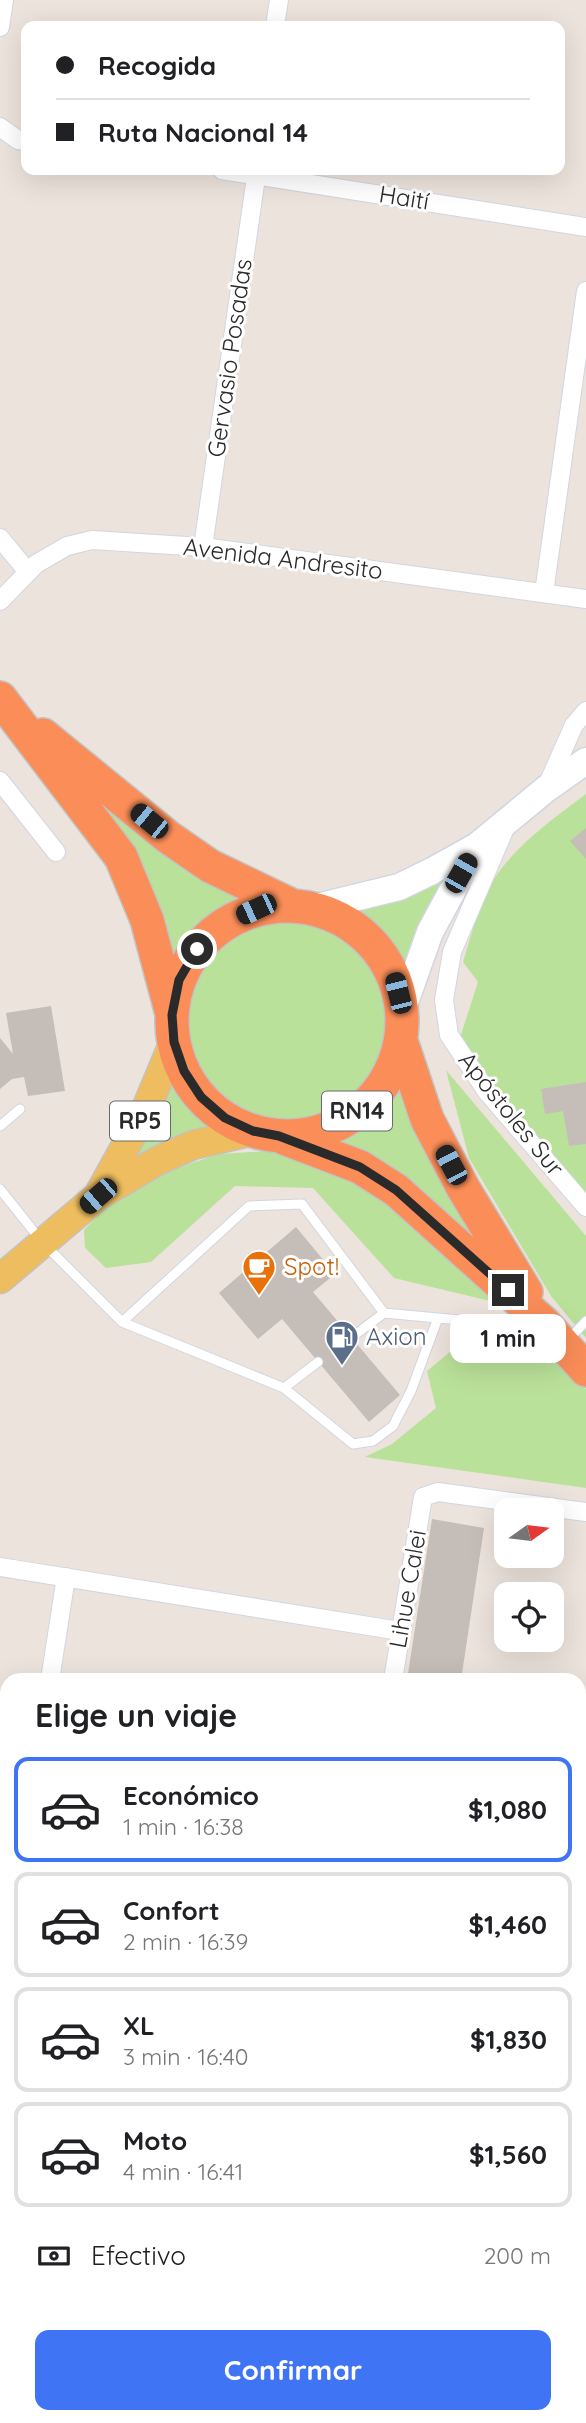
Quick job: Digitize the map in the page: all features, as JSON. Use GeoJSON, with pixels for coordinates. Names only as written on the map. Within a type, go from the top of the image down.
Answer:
{"type":"FeatureCollection","features":[{"type":"Feature","properties":{"kind":"highway","name":"RN14"},"geometry":{"type":"LineString","coordinates":[[4,703],[168,837],[210,866],[302,906],[347,921],[374,945],[394,976],[402,1026],[433,1130],[463,1188],[554,1334]]}},
{"type":"Feature","properties":{"kind":"highway","name":"RN14"},"geometry":{"type":"LineString","coordinates":[[4,703],[121,858],[147,920],[184,1071],[201,1097],[225,1118],[360,1167],[396,1190],[554,1334],[586,1370]]}},
{"type":"Feature","properties":{"kind":"highway","name":"RN14"},"geometry":{"type":"LineString","coordinates":[[173,1029],[179,980],[197,949],[223,924],[256,909],[302,906]]}},
{"type":"Feature","properties":{"kind":"highway","name":"RN14"},"geometry":{"type":"LineString","coordinates":[[266,1134],[313,1134],[344,1122],[371,1101],[390,1073],[402,1026]]}},
{"type":"Feature","properties":{"kind":"main road"},"geometry":{"type":"LineString","coordinates":[[302,906],[399,887],[477,846],[546,789],[586,761]]}},
{"type":"Feature","properties":{"kind":"main road"},"geometry":{"type":"LineString","coordinates":[[402,1026],[430,932],[477,846]]}},
{"type":"Feature","properties":{"kind":"main road","name":"RP5"},"geometry":{"type":"LineString","coordinates":[[98,1196],[146,1109],[173,1029]]}},
{"type":"Feature","properties":{"kind":"main road","name":"RP5"},"geometry":{"type":"LineString","coordinates":[[0,1279],[98,1196],[159,1160],[193,1144],[266,1134]]}},
{"type":"Feature","properties":{"kind":"street"},"geometry":{"type":"LineString","coordinates":[[0,27],[4,0]]}},
{"type":"Feature","properties":{"kind":"street"},"geometry":{"type":"LineString","coordinates":[[276,21],[279,0]]}},
{"type":"Feature","properties":{"kind":"street"},"geometry":{"type":"LineString","coordinates":[[0,127],[21,140]]}},
{"type":"Feature","properties":{"kind":"street","name":"Gervasio Posadas"},"geometry":{"type":"LineString","coordinates":[[203,547],[257,175]]}},
{"type":"Feature","properties":{"kind":"street","name":"Haití"},"geometry":{"type":"LineString","coordinates":[[275,175],[586,227]]}},
{"type":"Feature","properties":{"kind":"street"},"geometry":{"type":"LineString","coordinates":[[544,593],[586,291]]}},
{"type":"Feature","properties":{"kind":"street"},"geometry":{"type":"LineString","coordinates":[[0,538],[28,572]]}},
{"type":"Feature","properties":{"kind":"street","name":"Avenida Andresito"},"geometry":{"type":"LineString","coordinates":[[0,601],[36,564],[67,546],[92,540],[203,547],[586,599]]}},
{"type":"Feature","properties":{"kind":"street"},"geometry":{"type":"LineString","coordinates":[[546,789],[574,725],[586,711]]}},
{"type":"Feature","properties":{"kind":"street"},"geometry":{"type":"LineString","coordinates":[[0,781],[56,852]]}},
{"type":"Feature","properties":{"kind":"street","name":"Apóstoles Sur"},"geometry":{"type":"LineString","coordinates":[[509,819],[452,952],[444,1000],[449,1035],[487,1092],[586,1206]]}},
{"type":"Feature","properties":{"kind":"street","name":"Lihue Calei"},"geometry":{"type":"LineString","coordinates":[[394,1673],[423,1497],[438,1492],[586,1512]]}},
{"type":"Feature","properties":{"kind":"street"},"geometry":{"type":"LineString","coordinates":[[0,1567],[400,1631]]}},
{"type":"Feature","properties":{"kind":"street"},"geometry":{"type":"LineString","coordinates":[[51,1673],[66,1577]]}},
{"type":"Feature","properties":{"kind":"lane"},"geometry":{"type":"LineString","coordinates":[[0,1126],[20,1109]]}},
{"type":"Feature","properties":{"kind":"lane"},"geometry":{"type":"LineString","coordinates":[[0,1189],[43,1243],[122,1322],[284,1388],[353,1444],[373,1441],[393,1426],[411,1391],[438,1318]]}},
{"type":"Feature","properties":{"kind":"lane"},"geometry":{"type":"LineString","coordinates":[[122,1322],[249,1206],[263,1205],[302,1204],[384,1313]]}},
{"type":"Feature","properties":{"kind":"lane"},"geometry":{"type":"LineString","coordinates":[[352,1337],[384,1313],[492,1323],[554,1334],[586,1321]]}},
{"type":"Feature","properties":{"kind":"lane"},"geometry":{"type":"LineString","coordinates":[[284,1388],[318,1362]]}},
{"type":"Feature","properties":{"kind":"green space"},"geometry":{"type":"Polygon","coordinates":[[[73,776],[262,901],[218,919],[192,943],[173,981],[73,776]]]}},
{"type":"Feature","properties":{"kind":"green space"},"geometry":{"type":"Polygon","coordinates":[[[586,794],[586,1195],[458,1044],[478,982],[463,962],[478,911],[489,887],[526,842],[586,794]]]}},
{"type":"Feature","properties":{"kind":"green space"},"geometry":{"type":"Polygon","coordinates":[[[444,875],[407,979],[383,937],[344,912],[444,875]]]}},
{"type":"Feature","properties":{"kind":"green space"},"geometry":{"type":"Polygon","coordinates":[[[289,921],[327,929],[344,938],[359,951],[372,966],[381,983],[389,1021],[381,1059],[372,1076],[359,1091],[344,1104],[327,1113],[289,1121],[251,1113],[234,1104],[219,1091],[206,1076],[197,1059],[189,1021],[197,983],[206,966],[219,951],[234,938],[251,929],[289,921]]]}},
{"type":"Feature","properties":{"kind":"green space"},"geometry":{"type":"Polygon","coordinates":[[[175,1065],[195,1108],[233,1130],[121,1173],[175,1065]]]}},
{"type":"Feature","properties":{"kind":"green space"},"geometry":{"type":"Polygon","coordinates":[[[405,1067],[501,1269],[318,1141],[365,1118],[405,1067]]]}},
{"type":"Feature","properties":{"kind":"green space"},"geometry":{"type":"Polygon","coordinates":[[[446,1070],[586,1236],[586,1338],[551,1296],[469,1158],[446,1070]]]}},
{"type":"Feature","properties":{"kind":"green space"},"geometry":{"type":"Polygon","coordinates":[[[271,1151],[313,1161],[390,1199],[492,1288],[490,1301],[394,1278],[313,1188],[235,1186],[151,1262],[106,1268],[85,1248],[84,1230],[110,1203],[166,1172],[218,1154],[271,1151]]]}},
{"type":"Feature","properties":{"kind":"green space"},"geometry":{"type":"Polygon","coordinates":[[[456,1347],[561,1360],[586,1389],[586,1488],[365,1457],[392,1444],[436,1408],[427,1371],[456,1347]]]}},
{"type":"Feature","properties":{"kind":"building"},"geometry":{"type":"Polygon","coordinates":[[[586,828],[586,859],[570,841],[586,828]]]}},
{"type":"Feature","properties":{"kind":"building"},"geometry":{"type":"Polygon","coordinates":[[[51,1006],[65,1091],[28,1096],[24,1077],[12,1079],[0,1089],[0,1038],[13,1054],[6,1013],[51,1006]]]}},
{"type":"Feature","properties":{"kind":"building"},"geometry":{"type":"Polygon","coordinates":[[[586,1082],[586,1144],[569,1146],[563,1111],[545,1114],[541,1089],[586,1082]]]}},
{"type":"Feature","properties":{"kind":"building"},"geometry":{"type":"Polygon","coordinates":[[[296,1227],[335,1274],[313,1292],[400,1395],[369,1422],[282,1319],[258,1339],[219,1293],[296,1227]]]}},
{"type":"Feature","properties":{"kind":"building"},"geometry":{"type":"Polygon","coordinates":[[[432,1519],[484,1528],[462,1673],[408,1673],[432,1519]]]}},
{"type":"Feature","properties":{"kind":"place","name":"Spot!"},"geometry":{"type":"Point","coordinates":[259,1297]}},
{"type":"Feature","properties":{"kind":"place","name":"Axion"},"geometry":{"type":"Point","coordinates":[342,1367]}},
{"type":"Feature","properties":{"kind":"route"},"geometry":{"type":"LineString","coordinates":[[197,949],[179,980],[172,1015],[174,1042],[184,1071],[201,1097],[225,1118],[253,1131],[279,1136],[360,1167],[396,1190],[508,1290]]}}]}
